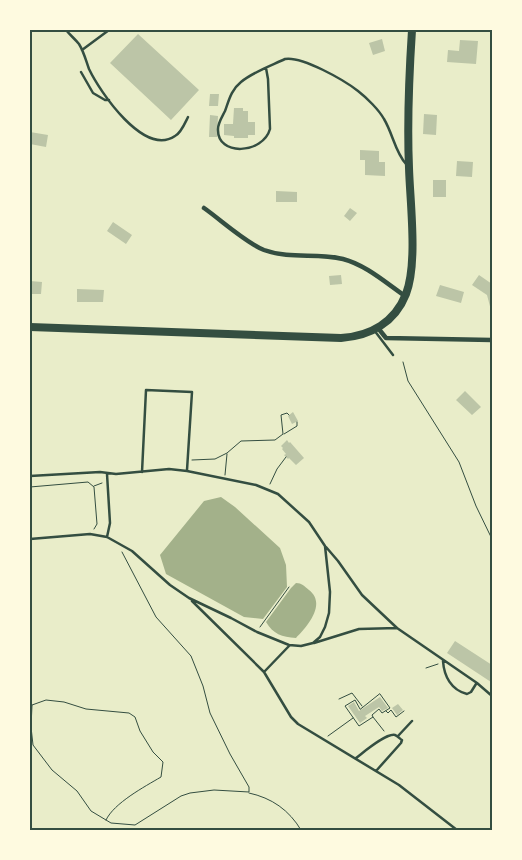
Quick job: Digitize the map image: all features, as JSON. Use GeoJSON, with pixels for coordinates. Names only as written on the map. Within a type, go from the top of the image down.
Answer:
{"type":"FeatureCollection","features":[{"type":"Feature","properties":{"kind":"highway"},"geometry":{"type":"LineString","coordinates":[[30,327],[341,338],[361,335],[376,329],[395,314],[406,296],[412,268],[408,106],[412,30]]}},
{"type":"Feature","properties":{"kind":"street"},"geometry":{"type":"LineString","coordinates":[[204,208],[261,249],[287,256],[329,257],[356,263],[406,296]]}},
{"type":"Feature","properties":{"kind":"street"},"geometry":{"type":"LineString","coordinates":[[376,329],[386,338],[492,340]]}},
{"type":"Feature","properties":{"kind":"lane"},"geometry":{"type":"LineString","coordinates":[[66,30],[82,50],[89,68],[109,100],[134,128],[155,140],[166,140],[175,136],[188,117]]}},
{"type":"Feature","properties":{"kind":"lane"},"geometry":{"type":"LineString","coordinates":[[82,50],[109,30]]}},
{"type":"Feature","properties":{"kind":"lane"},"geometry":{"type":"LineString","coordinates":[[266,68],[270,130],[268,136],[255,147],[232,148],[225,144],[219,137],[218,128],[228,99],[239,83],[266,68],[285,59],[292,58],[324,70],[359,91],[383,117],[402,159],[409,167]]}},
{"type":"Feature","properties":{"kind":"lane"},"geometry":{"type":"LineString","coordinates":[[81,72],[93,93],[105,100],[109,100]]}},
{"type":"Feature","properties":{"kind":"lane"},"geometry":{"type":"LineString","coordinates":[[376,329],[393,355]]}},
{"type":"Feature","properties":{"kind":"lane"},"geometry":{"type":"LineString","coordinates":[[142,472],[146,390],[192,392],[187,471]]}},
{"type":"Feature","properties":{"kind":"lane"},"geometry":{"type":"LineString","coordinates":[[30,476],[100,472],[107,474],[169,469],[256,485],[278,494],[310,522],[325,546],[362,595],[398,628],[477,683],[492,696]]}},
{"type":"Feature","properties":{"kind":"lane"},"geometry":{"type":"LineString","coordinates":[[107,474],[110,523],[107,537]]}},
{"type":"Feature","properties":{"kind":"lane"},"geometry":{"type":"LineString","coordinates":[[30,539],[90,534],[107,537],[132,551],[170,585],[189,598],[289,646],[313,644],[359,629],[398,628]]}},
{"type":"Feature","properties":{"kind":"lane"},"geometry":{"type":"LineString","coordinates":[[313,644],[320,637],[329,613],[330,592],[325,546]]}},
{"type":"Feature","properties":{"kind":"lane"},"geometry":{"type":"LineString","coordinates":[[189,598],[264,672],[291,717],[298,724],[399,784],[457,830]]}},
{"type":"Feature","properties":{"kind":"lane"},"geometry":{"type":"LineString","coordinates":[[264,672],[289,646]]}},
{"type":"Feature","properties":{"kind":"lane"},"geometry":{"type":"LineString","coordinates":[[443,661],[446,678],[456,689],[467,694],[471,692],[477,683]]}},
{"type":"Feature","properties":{"kind":"lane"},"geometry":{"type":"LineString","coordinates":[[398,736],[412,721]]}},
{"type":"Feature","properties":{"kind":"lane"},"geometry":{"type":"LineString","coordinates":[[356,758],[387,736],[398,736],[402,740],[401,743],[376,771]]}},
{"type":"Feature","properties":{"kind":"path"},"geometry":{"type":"LineString","coordinates":[[403,362],[408,381],[459,462],[476,506],[492,539]]}},
{"type":"Feature","properties":{"kind":"path"},"geometry":{"type":"LineString","coordinates":[[283,434],[280,416],[283,414],[289,415]]}},
{"type":"Feature","properties":{"kind":"path"},"geometry":{"type":"LineString","coordinates":[[189,460],[216,459],[227,453],[241,441],[275,440],[297,426],[297,422]]}},
{"type":"Feature","properties":{"kind":"path"},"geometry":{"type":"LineString","coordinates":[[225,475],[227,453]]}},
{"type":"Feature","properties":{"kind":"path"},"geometry":{"type":"LineString","coordinates":[[267,489],[277,469],[286,457]]}},
{"type":"Feature","properties":{"kind":"path"},"geometry":{"type":"LineString","coordinates":[[30,487],[88,482],[93,486],[97,524],[90,534]]}},
{"type":"Feature","properties":{"kind":"path"},"geometry":{"type":"LineString","coordinates":[[93,486],[108,482]]}},
{"type":"Feature","properties":{"kind":"path"},"geometry":{"type":"LineString","coordinates":[[91,503],[96,503]]}},
{"type":"Feature","properties":{"kind":"path"},"geometry":{"type":"LineString","coordinates":[[119,543],[130,569],[156,617],[191,656],[203,686],[210,713],[249,787],[249,792]]}},
{"type":"Feature","properties":{"kind":"path"},"geometry":{"type":"LineString","coordinates":[[257,632],[288,587]]}},
{"type":"Feature","properties":{"kind":"path"},"geometry":{"type":"LineString","coordinates":[[426,668],[435,667]]}},
{"type":"Feature","properties":{"kind":"path"},"geometry":{"type":"LineString","coordinates":[[339,699],[352,692],[363,707]]}},
{"type":"Feature","properties":{"kind":"path"},"geometry":{"type":"LineString","coordinates":[[363,707],[380,694],[390,708],[386,711]]}},
{"type":"Feature","properties":{"kind":"path"},"geometry":{"type":"LineString","coordinates":[[106,820],[125,799],[161,777],[163,762],[140,730],[135,717],[128,713],[86,709],[64,702],[46,700],[32,705],[31,727],[33,745],[52,770],[77,791],[91,811],[106,820],[111,823],[135,825],[181,796],[214,790],[249,792],[258,795],[283,807],[301,830]]}},
{"type":"Feature","properties":{"kind":"path"},"geometry":{"type":"LineString","coordinates":[[363,707],[360,708],[355,700],[345,706],[359,726],[379,709],[382,713],[386,711],[388,713],[391,710],[396,717],[404,711]]}},
{"type":"Feature","properties":{"kind":"path"},"geometry":{"type":"LineString","coordinates":[[400,714],[408,724]]}},
{"type":"Feature","properties":{"kind":"path"},"geometry":{"type":"LineString","coordinates":[[373,716],[387,736]]}},
{"type":"Feature","properties":{"kind":"path"},"geometry":{"type":"LineString","coordinates":[[324,740],[353,717]]}},
{"type":"Feature","properties":{"kind":"shaded area"},"geometry":{"type":"Polygon","coordinates":[[[221,497],[235,507],[280,548],[286,565],[287,587],[263,619],[244,617],[166,574],[160,555],[204,501],[221,497]]]}},
{"type":"Feature","properties":{"kind":"shaded area"},"geometry":{"type":"Polygon","coordinates":[[[296,583],[301,584],[314,596],[316,608],[310,622],[296,638],[278,634],[266,622],[296,583]]]}},
{"type":"Feature","properties":{"kind":"building"},"geometry":{"type":"Polygon","coordinates":[[[138,34],[199,90],[171,120],[110,63],[138,34]]]}},
{"type":"Feature","properties":{"kind":"building"},"geometry":{"type":"Polygon","coordinates":[[[382,39],[385,51],[373,55],[369,43],[382,39]]]}},
{"type":"Feature","properties":{"kind":"building"},"geometry":{"type":"Polygon","coordinates":[[[460,40],[478,41],[476,64],[447,62],[448,50],[459,51],[460,40]]]}},
{"type":"Feature","properties":{"kind":"building"},"geometry":{"type":"Polygon","coordinates":[[[210,94],[219,94],[218,106],[209,106],[210,94]]]}},
{"type":"Feature","properties":{"kind":"building"},"geometry":{"type":"Polygon","coordinates":[[[234,108],[243,108],[243,111],[248,111],[248,122],[255,122],[255,135],[248,135],[248,138],[234,138],[234,136],[224,135],[224,124],[233,124],[234,108]]]}},
{"type":"Feature","properties":{"kind":"building"},"geometry":{"type":"Polygon","coordinates":[[[424,114],[437,115],[436,135],[423,134],[424,114]]]}},
{"type":"Feature","properties":{"kind":"building"},"geometry":{"type":"Polygon","coordinates":[[[210,115],[218,116],[217,137],[209,137],[210,115]]]}},
{"type":"Feature","properties":{"kind":"building"},"geometry":{"type":"Polygon","coordinates":[[[30,132],[48,135],[46,147],[30,144],[30,132]]]}},
{"type":"Feature","properties":{"kind":"building"},"geometry":{"type":"Polygon","coordinates":[[[360,150],[379,151],[379,162],[385,162],[385,176],[365,175],[365,160],[360,160],[360,150]]]}},
{"type":"Feature","properties":{"kind":"building"},"geometry":{"type":"Polygon","coordinates":[[[457,161],[473,162],[472,177],[456,176],[457,161]]]}},
{"type":"Feature","properties":{"kind":"building"},"geometry":{"type":"Polygon","coordinates":[[[433,180],[446,180],[446,197],[433,197],[433,180]]]}},
{"type":"Feature","properties":{"kind":"building"},"geometry":{"type":"Polygon","coordinates":[[[276,191],[297,192],[297,202],[276,202],[276,191]]]}},
{"type":"Feature","properties":{"kind":"building"},"geometry":{"type":"Polygon","coordinates":[[[350,208],[357,213],[350,221],[344,216],[350,208]]]}},
{"type":"Feature","properties":{"kind":"building"},"geometry":{"type":"Polygon","coordinates":[[[113,222],[132,235],[126,244],[107,231],[113,222]]]}},
{"type":"Feature","properties":{"kind":"building"},"geometry":{"type":"Polygon","coordinates":[[[341,275],[342,284],[330,285],[329,276],[341,275]]]}},
{"type":"Feature","properties":{"kind":"building"},"geometry":{"type":"Polygon","coordinates":[[[479,275],[492,284],[492,314],[487,295],[472,285],[479,275]]]}},
{"type":"Feature","properties":{"kind":"building"},"geometry":{"type":"Polygon","coordinates":[[[30,281],[42,282],[41,294],[30,294],[30,281]]]}},
{"type":"Feature","properties":{"kind":"building"},"geometry":{"type":"Polygon","coordinates":[[[440,285],[464,292],[461,303],[436,296],[440,285]]]}},
{"type":"Feature","properties":{"kind":"building"},"geometry":{"type":"Polygon","coordinates":[[[77,289],[104,290],[103,302],[77,302],[77,289]]]}},
{"type":"Feature","properties":{"kind":"building"},"geometry":{"type":"Polygon","coordinates":[[[465,391],[481,407],[472,415],[456,400],[465,391]]]}},
{"type":"Feature","properties":{"kind":"building"},"geometry":{"type":"Polygon","coordinates":[[[293,412],[298,421],[292,424],[288,416],[293,412]]]}},
{"type":"Feature","properties":{"kind":"building"},"geometry":{"type":"Polygon","coordinates":[[[287,440],[304,458],[296,465],[284,455],[286,454],[281,446],[287,440]]]}},
{"type":"Feature","properties":{"kind":"building"},"geometry":{"type":"Polygon","coordinates":[[[455,641],[492,665],[491,682],[447,653],[455,641]]]}},
{"type":"Feature","properties":{"kind":"building"},"geometry":{"type":"Polygon","coordinates":[[[380,697],[388,708],[382,711],[379,707],[365,716],[367,718],[360,723],[348,706],[354,702],[359,711],[380,697]]]}},
{"type":"Feature","properties":{"kind":"building"},"geometry":{"type":"Polygon","coordinates":[[[398,704],[403,710],[397,715],[392,708],[398,704]]]}}]}
